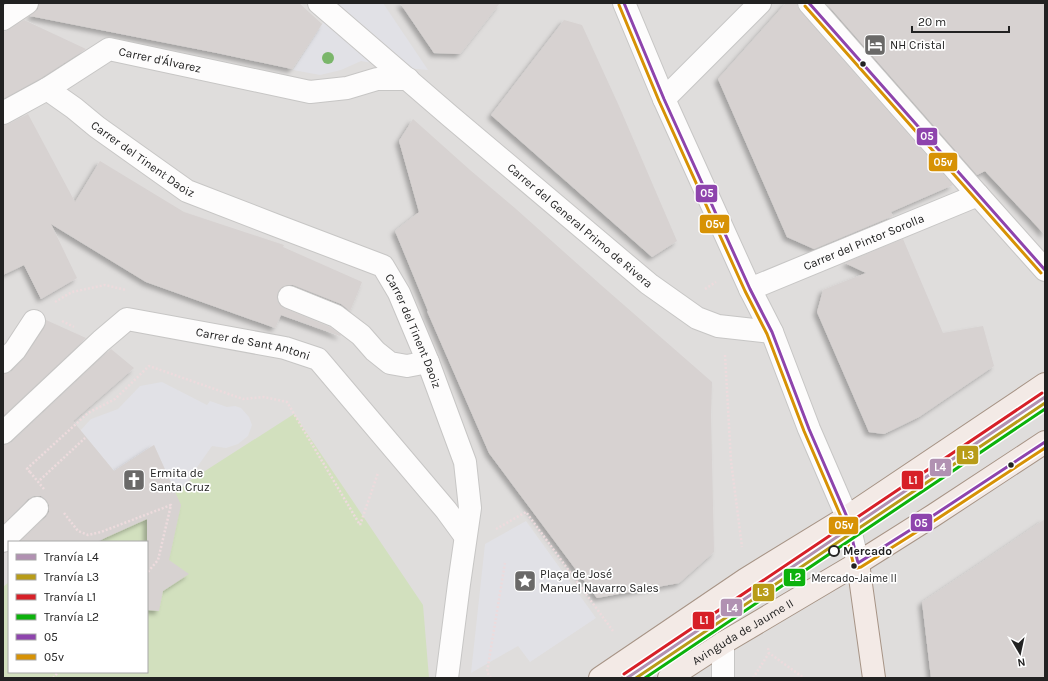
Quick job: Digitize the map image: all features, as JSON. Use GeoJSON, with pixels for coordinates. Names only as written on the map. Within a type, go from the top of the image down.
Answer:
{"type":"FeatureCollection","features":[{"type":"Feature","properties":{"kind":"main road"},"geometry":{"type":"LineString","coordinates":[[600,678],[746,579],[847,517],[1045,384]]}},
{"type":"Feature","properties":{"kind":"main road","name":"Avinguda de Jaume II"},"geometry":{"type":"LineString","coordinates":[[669,678],[723,643],[858,563],[1045,442]]}},
{"type":"Feature","properties":{"kind":"main road"},"geometry":{"type":"LineString","coordinates":[[858,563],[874,678]]}},
{"type":"Feature","properties":{"kind":"street"},"geometry":{"type":"LineString","coordinates":[[3,19],[27,3]]}},
{"type":"Feature","properties":{"kind":"street","name":"Carrer del General Primo de Rivera"},"geometry":{"type":"LineString","coordinates":[[319,3],[649,284],[697,318],[718,326],[772,332]]}},
{"type":"Feature","properties":{"kind":"street"},"geometry":{"type":"LineString","coordinates":[[624,3],[670,92],[750,289],[772,332],[809,429],[847,517],[858,563]]}},
{"type":"Feature","properties":{"kind":"street"},"geometry":{"type":"LineString","coordinates":[[670,92],[760,3]]}},
{"type":"Feature","properties":{"kind":"street"},"geometry":{"type":"LineString","coordinates":[[809,3],[1045,270]]}},
{"type":"Feature","properties":{"kind":"street","name":"Carrer d'Álvarez"},"geometry":{"type":"LineString","coordinates":[[3,113],[47,88],[109,49],[310,92],[347,88],[378,79],[408,79]]}},
{"type":"Feature","properties":{"kind":"street","name":"Carrer del Tinent Daoiz"},"geometry":{"type":"LineString","coordinates":[[47,88],[97,126],[187,190],[383,266],[399,293],[428,362],[465,462],[470,508],[465,536],[448,678]]}},
{"type":"Feature","properties":{"kind":"street","name":"Carrer del Pintor Sorolla"},"geometry":{"type":"LineString","coordinates":[[750,289],[978,195]]}},
{"type":"Feature","properties":{"kind":"street"},"geometry":{"type":"LineString","coordinates":[[289,297],[336,316],[361,335],[375,351],[390,364],[406,366],[428,362]]}},
{"type":"Feature","properties":{"kind":"street","name":"Carrer de Sant Antoni"},"geometry":{"type":"LineString","coordinates":[[3,433],[101,341],[127,319],[285,348],[318,359],[446,510],[465,536]]}},
{"type":"Feature","properties":{"kind":"street"},"geometry":{"type":"LineString","coordinates":[[3,362],[15,350],[34,321]]}},
{"type":"Feature","properties":{"kind":"street"},"geometry":{"type":"LineString","coordinates":[[3,541],[41,498]]}},
{"type":"Feature","properties":{"kind":"street"},"geometry":{"type":"LineString","coordinates":[[723,643],[723,678]]}},
{"type":"Feature","properties":{"kind":"path"},"geometry":{"type":"LineString","coordinates":[[34,321],[41,311],[101,341]]}},
{"type":"Feature","properties":{"kind":"path"},"geometry":{"type":"LineString","coordinates":[[718,326],[724,351],[731,461],[742,546]]}},
{"type":"Feature","properties":{"kind":"path"},"geometry":{"type":"LineString","coordinates":[[41,498],[30,472],[27,469],[88,413],[114,399],[148,366],[242,399],[264,397],[287,402],[360,525],[389,442]]}},
{"type":"Feature","properties":{"kind":"path"},"geometry":{"type":"LineString","coordinates":[[33,487],[85,438]]}},
{"type":"Feature","properties":{"kind":"path"},"geometry":{"type":"LineString","coordinates":[[64,513],[78,531],[88,535],[101,532],[170,505],[158,560],[148,572]]}},
{"type":"Feature","properties":{"kind":"path"},"geometry":{"type":"LineString","coordinates":[[526,512],[613,630]]}},
{"type":"Feature","properties":{"kind":"path"},"geometry":{"type":"LineString","coordinates":[[491,678],[487,672],[505,563]]}},
{"type":"Feature","properties":{"kind":"path"},"geometry":{"type":"LineString","coordinates":[[752,678],[769,653]]}},
{"type":"Feature","properties":{"kind":"shaded area"},"geometry":{"type":"Polygon","coordinates":[[[3,3],[1045,3],[1045,678],[3,678],[3,3]]]}},
{"type":"Feature","properties":{"kind":"shaded area"},"geometry":{"type":"Polygon","coordinates":[[[306,3],[383,3],[428,70],[395,67],[361,61],[341,70],[320,75],[293,70],[323,23],[319,15],[306,3]]]}},
{"type":"Feature","properties":{"kind":"shaded area"},"geometry":{"type":"Polygon","coordinates":[[[162,382],[207,405],[210,401],[227,407],[235,406],[241,408],[249,417],[252,425],[248,436],[238,444],[226,448],[212,446],[183,487],[176,488],[172,493],[172,485],[154,445],[114,471],[95,448],[79,432],[91,419],[118,409],[140,386],[162,382]]]}},
{"type":"Feature","properties":{"kind":"shaded area","name":"Plaça de José Manuel Navarro Sales"},"geometry":{"type":"Polygon","coordinates":[[[526,521],[596,618],[530,662],[518,646],[471,673],[485,544],[526,521]]]}},
{"type":"Feature","properties":{"kind":"green space"},"geometry":{"type":"Polygon","coordinates":[[[294,414],[423,605],[429,678],[3,678],[3,587],[8,583],[8,673],[148,673],[148,541],[100,541],[152,505],[294,414]]]}},
{"type":"Feature","properties":{"kind":"building"},"geometry":{"type":"Polygon","coordinates":[[[39,3],[299,3],[322,24],[292,69],[30,16],[38,9],[39,3]]]}},
{"type":"Feature","properties":{"kind":"building"},"geometry":{"type":"Polygon","coordinates":[[[400,3],[500,3],[460,54],[434,53],[400,3]]]}},
{"type":"Feature","properties":{"kind":"building"},"geometry":{"type":"Polygon","coordinates":[[[786,3],[797,3],[800,11],[953,185],[891,212],[893,216],[814,249],[787,237],[718,79],[786,3]]]}},
{"type":"Feature","properties":{"kind":"building"},"geometry":{"type":"Polygon","coordinates":[[[826,3],[1045,3],[1045,235],[985,171],[977,175],[826,3]]]}},
{"type":"Feature","properties":{"kind":"building"},"geometry":{"type":"Polygon","coordinates":[[[24,20],[86,49],[41,78],[3,99],[3,33],[24,20]]]}},
{"type":"Feature","properties":{"kind":"building"},"geometry":{"type":"Polygon","coordinates":[[[564,20],[582,25],[619,106],[677,241],[652,257],[491,115],[564,20]]]}},
{"type":"Feature","properties":{"kind":"building"},"geometry":{"type":"Polygon","coordinates":[[[28,114],[75,202],[100,161],[184,212],[284,245],[283,247],[362,282],[350,311],[341,304],[293,285],[282,287],[278,292],[277,299],[279,304],[284,308],[330,327],[341,335],[340,336],[281,315],[275,328],[146,282],[51,224],[77,278],[41,299],[24,265],[3,275],[3,125],[9,124],[28,114]]]}},
{"type":"Feature","properties":{"kind":"building"},"geometry":{"type":"Polygon","coordinates":[[[413,119],[712,382],[711,414],[714,552],[679,583],[597,598],[489,453],[427,311],[395,231],[419,212],[399,141],[413,119]]]}},
{"type":"Feature","properties":{"kind":"building"},"geometry":{"type":"Polygon","coordinates":[[[903,239],[943,333],[983,326],[994,366],[919,417],[884,434],[869,432],[817,312],[823,290],[866,273],[845,263],[903,239]]]}},
{"type":"Feature","properties":{"kind":"building"},"geometry":{"type":"Polygon","coordinates":[[[46,320],[86,338],[3,416],[3,374],[7,374],[12,371],[25,357],[44,328],[46,320]]]}},
{"type":"Feature","properties":{"kind":"building"},"geometry":{"type":"Polygon","coordinates":[[[111,349],[134,368],[73,421],[114,471],[154,445],[181,505],[169,560],[189,574],[163,591],[159,611],[148,610],[147,519],[98,541],[21,541],[46,517],[49,512],[49,505],[46,500],[41,496],[34,496],[28,499],[3,524],[3,445],[12,442],[111,349]]]}},
{"type":"Feature","properties":{"kind":"building"},"geometry":{"type":"Polygon","coordinates":[[[1045,519],[1045,678],[931,678],[922,602],[1045,519]]]}},
{"type":"Feature","properties":{"kind":"tram line","name":"L1"},"geometry":{"type":"LineString","coordinates":[[624,674],[1042,393]]}},
{"type":"Feature","properties":{"kind":"tram line","name":"L4"},"geometry":{"type":"LineString","coordinates":[[627,678],[1045,397]]}},
{"type":"Feature","properties":{"kind":"tram line","name":"L3"},"geometry":{"type":"LineString","coordinates":[[636,678],[1045,403]]}},
{"type":"Feature","properties":{"kind":"tram line","name":"L2"},"geometry":{"type":"LineString","coordinates":[[645,678],[1045,409]]}},
{"type":"Feature","properties":{"kind":"transit line","name":"05"},"geometry":{"type":"LineString","coordinates":[[624,3],[664,99],[750,289],[772,332],[809,429],[847,517],[858,563],[1045,442]]}},
{"type":"Feature","properties":{"kind":"transit line","name":"05"},"geometry":{"type":"LineString","coordinates":[[809,3],[1045,270]]}},
{"type":"Feature","properties":{"kind":"transit line","name":"05v"},"geometry":{"type":"LineString","coordinates":[[619,5],[659,101],[745,291],[767,334],[804,431],[842,519],[854,566],[857,568],[861,567],[1045,448]]}},
{"type":"Feature","properties":{"kind":"transit line","name":"05v"},"geometry":{"type":"LineString","coordinates":[[805,6],[1041,273]]}},
{"type":"Feature","properties":{"kind":"place","name":"NH Cristal"},"geometry":{"type":"Point","coordinates":[875,45]}},
{"type":"Feature","properties":{"kind":"place","name":"Ermita de Santa Cruz"},"geometry":{"type":"Point","coordinates":[134,480]}},
{"type":"Feature","properties":{"kind":"place","name":"Mercado"},"geometry":{"type":"Point","coordinates":[834,551]}},
{"type":"Feature","properties":{"kind":"place","name":"Mercado-Jaime II"},"geometry":{"type":"Point","coordinates":[854,566]}},
{"type":"Feature","properties":{"kind":"place","name":"Plaça de José Manuel Navarro Sales"},"geometry":{"type":"Point","coordinates":[525,581]}}]}
